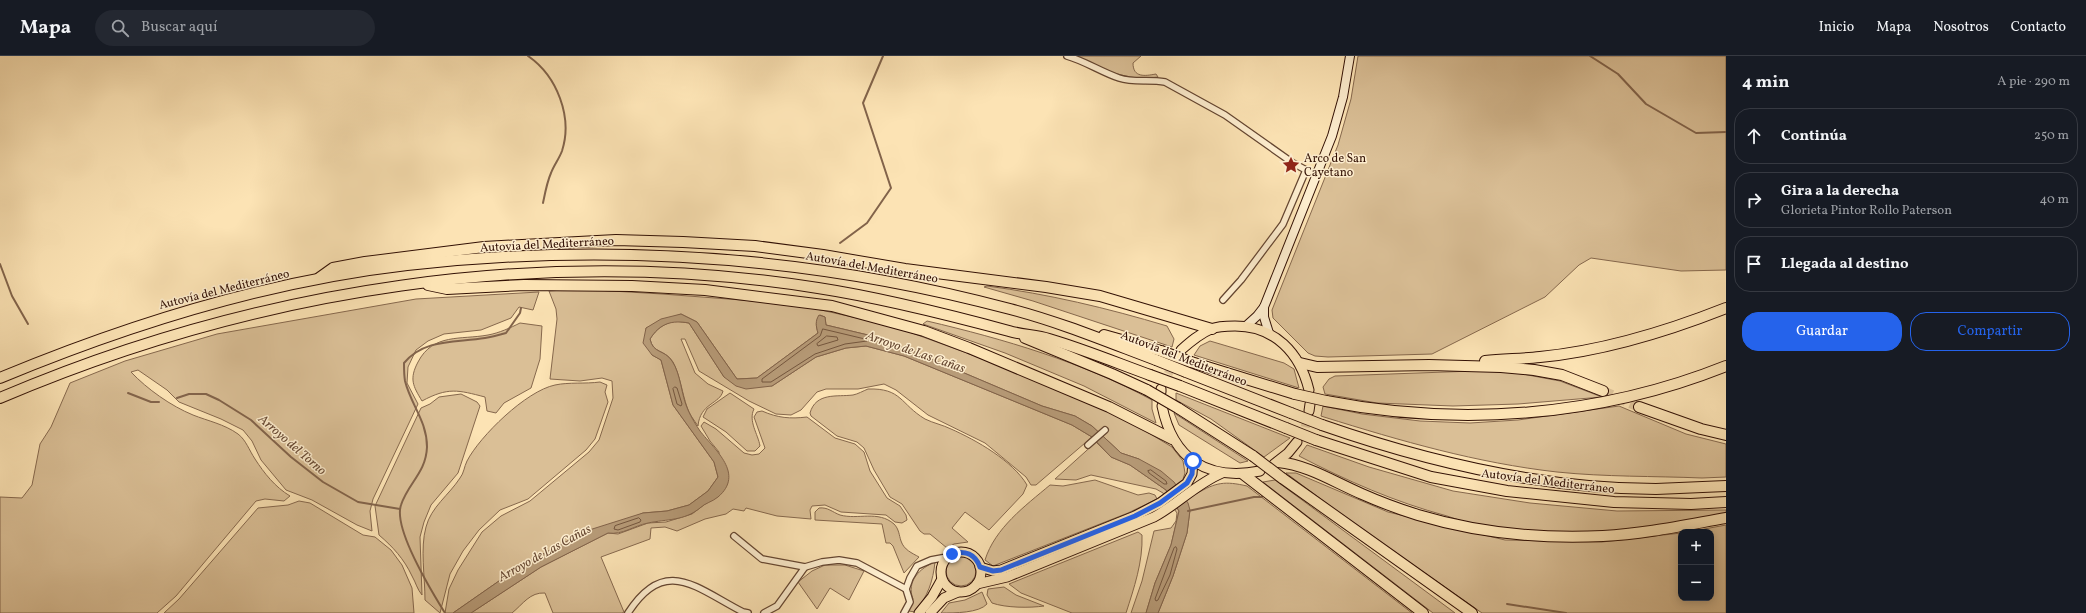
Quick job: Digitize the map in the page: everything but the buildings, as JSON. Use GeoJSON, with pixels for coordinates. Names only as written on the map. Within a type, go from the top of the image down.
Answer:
{"type":"FeatureCollection","features":[{"type":"Feature","properties":{"kind":"highway"},"geometry":{"type":"LineString","coordinates":[[315,280],[333,268],[366,262],[484,247],[616,240],[683,242],[755,246],[823,255],[905,269],[1046,286],[1100,296],[1212,328]]}},
{"type":"Feature","properties":{"kind":"highway","name":"Autovía del Mediterráneo"},"geometry":{"type":"LineString","coordinates":[[0,378],[113,334],[236,298],[315,280],[406,265],[537,255],[610,253],[681,255],[752,261],[823,270],[932,290],[1013,310],[1158,356],[1186,372],[1322,425],[1376,444],[1435,460],[1511,475],[1584,485],[1656,489],[1726,486]]}},
{"type":"Feature","properties":{"kind":"highway","name":"Autovía del Mediterráneo"},"geometry":{"type":"LineString","coordinates":[[0,398],[80,366],[142,344],[214,323],[325,298],[420,283],[500,276],[610,272],[711,276],[761,281],[861,295],[916,306],[1015,333],[1047,339],[1150,374],[1316,440],[1432,476],[1507,491],[1614,502],[1692,504],[1726,502]]}},
{"type":"Feature","properties":{"kind":"highway"},"geometry":{"type":"LineString","coordinates":[[420,283],[447,289],[524,285],[632,286],[705,290],[832,306],[917,329],[969,348],[1109,407],[1172,439]]}},
{"type":"Feature","properties":{"kind":"highway"},"geometry":{"type":"LineString","coordinates":[[1429,365],[1541,357],[1605,346],[1654,333],[1726,308]]}},
{"type":"Feature","properties":{"kind":"highway"},"geometry":{"type":"LineString","coordinates":[[1015,333],[1044,347],[1112,374],[1147,390],[1178,408],[1253,456],[1472,613]]}},
{"type":"Feature","properties":{"kind":"highway"},"geometry":{"type":"LineString","coordinates":[[1158,356],[1191,362],[1295,394],[1355,407],[1422,414],[1473,416],[1530,413],[1591,405],[1678,384],[1726,366]]}},
{"type":"Feature","properties":{"kind":"highway"},"geometry":{"type":"LineString","coordinates":[[1300,362],[1317,367],[1429,365],[1501,367],[1534,370],[1562,375],[1603,391]]}},
{"type":"Feature","properties":{"kind":"highway"},"geometry":{"type":"LineString","coordinates":[[1639,407],[1726,435]]}},
{"type":"Feature","properties":{"kind":"highway"},"geometry":{"type":"LineString","coordinates":[[1276,463],[1293,463],[1362,494],[1437,520],[1514,534],[1559,537],[1605,536],[1726,518]]}},
{"type":"Feature","properties":{"kind":"highway"},"geometry":{"type":"LineString","coordinates":[[1243,474],[1423,613]]}},
{"type":"Feature","properties":{"kind":"main road"},"geometry":{"type":"LineString","coordinates":[[1246,326],[1264,307],[1317,176],[1339,115],[1350,56]]}},
{"type":"Feature","properties":{"kind":"main road"},"geometry":{"type":"LineString","coordinates":[[1264,307],[1264,317],[1269,333]]}},
{"type":"Feature","properties":{"kind":"main road"},"geometry":{"type":"LineString","coordinates":[[1181,350],[1196,337],[1212,328],[1246,326],[1269,333],[1290,350],[1300,362],[1309,390]]}},
{"type":"Feature","properties":{"kind":"main road"},"geometry":{"type":"LineString","coordinates":[[1162,406],[1165,422],[1172,439],[1193,461],[1205,468],[1222,473],[1243,474],[1260,471]]}},
{"type":"Feature","properties":{"kind":"main road"},"geometry":{"type":"LineString","coordinates":[[1276,463],[1297,442]]}},
{"type":"Feature","properties":{"kind":"main road"},"geometry":{"type":"LineString","coordinates":[[976,584],[1007,577],[1166,511],[1190,486],[1193,461]]}},
{"type":"Feature","properties":{"kind":"main road"},"geometry":{"type":"LineString","coordinates":[[980,567],[993,571],[1001,570],[1135,516],[1190,486],[1222,473]]}},
{"type":"Feature","properties":{"kind":"main road"},"geometry":{"type":"LineString","coordinates":[[930,613],[944,598],[958,592],[968,591],[976,584],[980,576],[980,567],[974,557],[967,553],[959,552],[947,557],[941,567],[942,579],[948,588],[958,592]]}},
{"type":"Feature","properties":{"kind":"main road"},"geometry":{"type":"LineString","coordinates":[[919,613],[932,597],[942,579]]}},
{"type":"Feature","properties":{"kind":"street"},"geometry":{"type":"LineString","coordinates":[[1067,56],[1120,78],[1140,82],[1154,80],[1165,82],[1225,115],[1293,163],[1317,176]]}},
{"type":"Feature","properties":{"kind":"street"},"geometry":{"type":"LineString","coordinates":[[1223,300],[1241,280],[1283,224],[1306,170]]}},
{"type":"Feature","properties":{"kind":"street"},"geometry":{"type":"LineString","coordinates":[[1088,445],[1105,430]]}},
{"type":"Feature","properties":{"kind":"street"},"geometry":{"type":"LineString","coordinates":[[734,536],[762,559],[805,567],[839,560],[857,563],[906,589]]}},
{"type":"Feature","properties":{"kind":"street"},"geometry":{"type":"LineString","coordinates":[[904,613],[910,602],[906,589],[917,566],[931,560],[947,557]]}},
{"type":"Feature","properties":{"kind":"street"},"geometry":{"type":"LineString","coordinates":[[764,613],[777,606],[805,567]]}},
{"type":"Feature","properties":{"kind":"street"},"geometry":{"type":"LineString","coordinates":[[628,613],[638,596],[645,590],[659,581],[673,579],[686,582],[743,612],[748,613]]}},
{"type":"Feature","properties":{"kind":"shaded area"},"geometry":{"type":"Polygon","coordinates":[[[1075,56],[1141,56],[1133,63],[1137,74],[1156,74],[1158,77],[1135,78],[1125,76],[1105,70],[1075,56]]]}},
{"type":"Feature","properties":{"kind":"shaded area"},"geometry":{"type":"Polygon","coordinates":[[[1358,56],[1726,56],[1726,270],[1681,271],[1591,258],[1579,265],[1545,297],[1432,354],[1328,357],[1315,356],[1308,353],[1273,318],[1272,310],[1338,145],[1351,99],[1358,56]]]}},
{"type":"Feature","properties":{"kind":"shaded area"},"geometry":{"type":"Polygon","coordinates":[[[987,286],[1077,302],[1167,326],[1174,339],[1172,347],[1033,301],[984,287],[987,286]]]}},
{"type":"Feature","properties":{"kind":"shaded area"},"geometry":{"type":"Polygon","coordinates":[[[578,289],[794,304],[893,326],[1002,366],[1124,418],[1172,447],[1183,461],[1185,473],[1183,479],[1196,494],[1209,487],[1226,483],[1247,486],[1412,613],[1158,613],[1173,576],[1187,533],[1190,510],[1139,459],[1121,453],[1092,426],[1075,416],[1042,406],[910,350],[868,335],[826,325],[825,317],[820,315],[816,324],[818,333],[757,378],[737,379],[697,322],[681,314],[646,328],[652,355],[661,360],[673,405],[714,462],[718,477],[708,491],[689,505],[667,511],[643,513],[522,565],[453,613],[445,613],[449,589],[458,570],[482,532],[501,516],[530,501],[589,452],[599,440],[613,398],[612,381],[602,378],[580,381],[550,379],[557,319],[556,309],[549,291],[578,289]]]}},
{"type":"Feature","properties":{"kind":"shaded area"},"geometry":{"type":"Polygon","coordinates":[[[539,292],[533,310],[519,307],[511,318],[481,330],[444,334],[428,341],[416,350],[408,367],[407,383],[418,404],[373,499],[370,511],[372,531],[357,525],[312,500],[286,490],[261,460],[252,441],[243,430],[221,419],[179,402],[167,390],[138,370],[131,372],[152,391],[176,407],[193,415],[222,425],[241,436],[266,474],[279,488],[290,496],[284,501],[265,499],[256,501],[176,596],[157,613],[0,613],[0,497],[22,498],[32,485],[40,444],[51,427],[70,383],[125,361],[217,334],[416,299],[539,292]]]}},
{"type":"Feature","properties":{"kind":"shaded area"},"geometry":{"type":"Polygon","coordinates":[[[675,321],[689,323],[724,377],[772,386],[816,357],[846,348],[866,346],[904,356],[1072,425],[1092,437],[1036,485],[1031,485],[1026,477],[985,443],[928,415],[896,390],[884,384],[858,389],[826,389],[817,392],[801,410],[791,415],[776,414],[749,401],[699,371],[685,339],[681,339],[695,373],[708,384],[723,391],[718,399],[702,413],[698,426],[688,410],[673,362],[670,358],[654,347],[650,339],[661,327],[675,321]]]}},
{"type":"Feature","properties":{"kind":"shaded area"},"geometry":{"type":"Polygon","coordinates":[[[927,321],[1042,353],[1125,386],[1152,400],[1152,409],[1156,423],[1084,386],[1005,353],[923,324],[927,321]]]}},
{"type":"Feature","properties":{"kind":"shaded area"},"geometry":{"type":"Polygon","coordinates":[[[520,323],[542,326],[540,359],[531,388],[504,403],[496,413],[487,411],[485,397],[460,391],[439,393],[422,401],[414,387],[413,378],[418,362],[431,346],[440,342],[458,338],[492,334],[520,323]]]}},
{"type":"Feature","properties":{"kind":"shaded area"},"geometry":{"type":"Polygon","coordinates":[[[1210,341],[1284,363],[1294,369],[1299,388],[1194,355],[1200,346],[1210,341]]]}},
{"type":"Feature","properties":{"kind":"shaded area"},"geometry":{"type":"Polygon","coordinates":[[[1501,370],[1560,381],[1602,397],[1518,404],[1453,406],[1377,403],[1325,394],[1323,387],[1329,379],[1335,376],[1501,370]]]}},
{"type":"Feature","properties":{"kind":"shaded area"},"geometry":{"type":"Polygon","coordinates":[[[600,382],[607,385],[605,392],[608,402],[595,439],[586,450],[528,499],[500,510],[479,530],[463,551],[450,574],[440,613],[425,600],[423,553],[424,535],[428,520],[432,513],[456,484],[473,451],[482,439],[505,416],[518,405],[543,389],[560,384],[600,382]]]}},
{"type":"Feature","properties":{"kind":"shaded area"},"geometry":{"type":"Polygon","coordinates":[[[868,389],[879,389],[894,394],[925,419],[961,434],[993,452],[1021,476],[1027,485],[1023,494],[989,530],[965,512],[952,528],[968,542],[954,544],[947,548],[930,534],[924,534],[920,531],[902,504],[890,497],[874,470],[864,448],[857,442],[837,436],[811,416],[810,413],[813,406],[822,399],[834,396],[853,395],[868,389]]]}},
{"type":"Feature","properties":{"kind":"shaded area"},"geometry":{"type":"Polygon","coordinates":[[[730,393],[754,409],[752,418],[760,446],[755,451],[747,451],[726,432],[703,417],[707,409],[730,393]]]}},
{"type":"Feature","properties":{"kind":"shaded area"},"geometry":{"type":"Polygon","coordinates":[[[1176,393],[1290,438],[1264,457],[1211,419],[1176,400],[1176,393]]]}},
{"type":"Feature","properties":{"kind":"shaded area"},"geometry":{"type":"Polygon","coordinates":[[[461,394],[477,402],[480,406],[458,473],[431,505],[424,522],[420,537],[422,595],[402,559],[379,535],[375,506],[421,408],[430,404],[439,397],[461,394]]]}},
{"type":"Feature","properties":{"kind":"shaded area"},"geometry":{"type":"Polygon","coordinates":[[[1323,406],[1362,414],[1420,421],[1470,423],[1518,420],[1619,406],[1686,434],[1726,444],[1726,477],[1702,478],[1593,475],[1557,472],[1498,463],[1410,443],[1324,417],[1321,416],[1323,406]]]}},
{"type":"Feature","properties":{"kind":"shaded area"},"geometry":{"type":"Polygon","coordinates":[[[762,411],[784,417],[807,417],[835,438],[855,444],[864,452],[870,471],[887,498],[900,506],[906,515],[907,520],[902,523],[895,522],[886,515],[841,512],[825,505],[812,506],[810,510],[811,519],[777,516],[746,508],[744,511],[733,509],[726,514],[705,519],[677,531],[665,527],[651,528],[650,539],[601,557],[624,612],[622,613],[553,613],[545,593],[540,593],[535,594],[523,602],[512,613],[471,613],[541,567],[608,533],[618,534],[648,523],[666,522],[692,514],[717,497],[719,452],[701,426],[704,422],[716,429],[744,453],[752,455],[759,454],[765,448],[754,417],[757,412],[762,411]]]}},
{"type":"Feature","properties":{"kind":"shaded area"},"geometry":{"type":"Polygon","coordinates":[[[1174,413],[1248,461],[1240,463],[1179,425],[1174,413]]]}},
{"type":"Feature","properties":{"kind":"shaded area"},"geometry":{"type":"Polygon","coordinates":[[[1096,442],[1111,457],[1130,465],[1166,490],[1179,511],[1171,545],[1155,583],[1146,613],[1131,613],[1142,581],[1154,531],[1171,528],[1176,521],[1177,513],[1163,493],[1156,489],[1091,475],[1076,480],[1055,479],[1096,442]]]}},
{"type":"Feature","properties":{"kind":"shaded area"},"geometry":{"type":"Polygon","coordinates":[[[1307,445],[1369,467],[1453,491],[1530,503],[1617,511],[1726,510],[1726,514],[1635,529],[1574,533],[1512,530],[1482,526],[1409,504],[1335,474],[1299,456],[1307,445]]]}},
{"type":"Feature","properties":{"kind":"shaded area"},"geometry":{"type":"Polygon","coordinates":[[[1286,473],[1296,473],[1388,512],[1505,540],[1602,542],[1678,533],[1678,601],[1714,601],[1714,529],[1704,529],[1726,525],[1726,613],[1482,613],[1346,518],[1286,473]]]}},
{"type":"Feature","properties":{"kind":"shaded area"},"geometry":{"type":"Polygon","coordinates":[[[1095,480],[1138,495],[1149,493],[1155,495],[1157,499],[1128,513],[993,566],[985,560],[990,548],[1003,528],[1012,518],[1050,485],[1063,486],[1095,480]]]}},
{"type":"Feature","properties":{"kind":"shaded area"},"geometry":{"type":"Polygon","coordinates":[[[1275,480],[1455,613],[1433,613],[1263,482],[1275,480]]]}},
{"type":"Feature","properties":{"kind":"shaded area"},"geometry":{"type":"Polygon","coordinates":[[[299,501],[310,503],[363,535],[375,537],[391,550],[402,565],[412,588],[414,613],[164,613],[179,599],[258,508],[288,505],[299,501]]]}},
{"type":"Feature","properties":{"kind":"shaded area"},"geometry":{"type":"Polygon","coordinates":[[[819,508],[827,509],[840,515],[875,516],[888,520],[897,528],[904,547],[919,557],[904,573],[893,546],[890,543],[886,543],[882,524],[815,520],[815,512],[819,508]]]}},
{"type":"Feature","properties":{"kind":"shaded area"},"geometry":{"type":"Polygon","coordinates":[[[1138,532],[1142,535],[1141,555],[1126,613],[1072,613],[1021,593],[1009,584],[1138,532]]]}},
{"type":"Feature","properties":{"kind":"shaded area"},"geometry":{"type":"Polygon","coordinates":[[[961,556],[972,560],[976,571],[972,582],[961,586],[950,582],[946,571],[950,560],[961,556]]]}},
{"type":"Feature","properties":{"kind":"shaded area"},"geometry":{"type":"Polygon","coordinates":[[[935,562],[933,576],[927,594],[915,612],[909,611],[908,609],[913,599],[911,586],[913,581],[924,568],[935,562]]]}},
{"type":"Feature","properties":{"kind":"shaded area"},"geometry":{"type":"Polygon","coordinates":[[[825,565],[845,565],[864,571],[849,600],[830,588],[817,609],[798,582],[812,571],[825,565]]]}},
{"type":"Feature","properties":{"kind":"shaded area"},"geometry":{"type":"Polygon","coordinates":[[[1004,587],[1016,595],[1044,606],[1018,607],[992,603],[987,595],[988,589],[1004,587]]]}},
{"type":"Feature","properties":{"kind":"shaded area"},"geometry":{"type":"Polygon","coordinates":[[[982,592],[987,604],[983,607],[966,612],[941,613],[949,603],[965,600],[982,592]]]}},
{"type":"Feature","properties":{"kind":"water"},"geometry":{"type":"Polygon","coordinates":[[[681,314],[697,322],[737,379],[757,378],[818,333],[816,324],[819,315],[825,317],[826,325],[868,335],[910,350],[1042,406],[1075,416],[1092,426],[1121,453],[1139,459],[1161,471],[1174,482],[1188,503],[1190,510],[1187,533],[1173,576],[1158,613],[1146,613],[1155,583],[1171,545],[1179,511],[1166,490],[1130,465],[1111,457],[1092,437],[1072,425],[904,356],[866,346],[846,348],[816,357],[772,386],[746,389],[736,386],[724,377],[689,323],[677,322],[667,324],[658,329],[650,339],[651,344],[669,357],[672,361],[691,415],[700,431],[725,462],[729,480],[726,488],[716,499],[688,515],[675,519],[643,524],[623,532],[608,533],[541,567],[471,613],[453,613],[522,565],[586,531],[643,513],[667,511],[689,505],[708,491],[718,477],[714,462],[673,405],[661,360],[652,355],[643,343],[646,328],[661,319],[681,314]]]}},
{"type":"Feature","properties":{"kind":"waterway"},"geometry":{"type":"LineString","coordinates":[[528,56],[547,74],[560,98],[564,111],[565,138],[562,151],[550,176],[543,203]]}},
{"type":"Feature","properties":{"kind":"waterway"},"geometry":{"type":"LineString","coordinates":[[840,243],[867,223],[891,188],[863,103],[883,56]]}},
{"type":"Feature","properties":{"kind":"waterway"},"geometry":{"type":"LineString","coordinates":[[1590,56],[1618,74],[1646,104],[1696,133],[1726,132]]}},
{"type":"Feature","properties":{"kind":"waterway","name":"Arroyo del Torno"},"geometry":{"type":"LineString","coordinates":[[0,264],[12,296],[28,324]]}},
{"type":"Feature","properties":{"kind":"waterway"},"geometry":{"type":"LineString","coordinates":[[445,613],[415,560],[408,544],[400,515],[404,497],[424,464],[427,447],[422,421],[405,381],[404,363],[412,355],[431,345],[488,338],[506,333],[520,313],[521,308]]}},
{"type":"Feature","properties":{"kind":"waterway","name":"Arroyo del Torno"},"geometry":{"type":"LineString","coordinates":[[128,393],[151,402],[159,402]]}},
{"type":"Feature","properties":{"kind":"waterway","name":"Arroyo del Torno"},"geometry":{"type":"LineString","coordinates":[[177,398],[189,394],[206,394],[219,400],[251,420],[291,457],[323,482],[358,502],[400,509]]}},
{"type":"Feature","properties":{"kind":"waterway","name":"Arroyo de Las Cañas"},"geometry":{"type":"LineString","coordinates":[[1188,511],[1254,497],[1262,497]]}},
{"type":"Feature","properties":{"kind":"waterway"},"geometry":{"type":"LineString","coordinates":[[1507,604],[1566,613]]}},
{"type":"Feature","properties":{"kind":"tunnel"},"geometry":{"type":"LineString","coordinates":[[1162,386],[1175,360]]}},
{"type":"Feature","properties":{"kind":"tunnel"},"geometry":{"type":"LineString","coordinates":[[1603,391],[1639,407]]}},
{"type":"Feature","properties":{"kind":"tunnel"},"geometry":{"type":"LineString","coordinates":[[1299,439],[1305,428],[1309,412]]}},
{"type":"Feature","properties":{"kind":"place","name":"Arco de San Cayetano"},"geometry":{"type":"Point","coordinates":[1291,165]}},
{"type":"Feature","properties":{"kind":"route"},"geometry":{"type":"LineString","coordinates":[[952,554],[959,552],[967,553],[974,557],[980,567],[986,570],[1001,570],[1135,516],[1160,503],[1187,483],[1192,474],[1193,461]]}}]}
